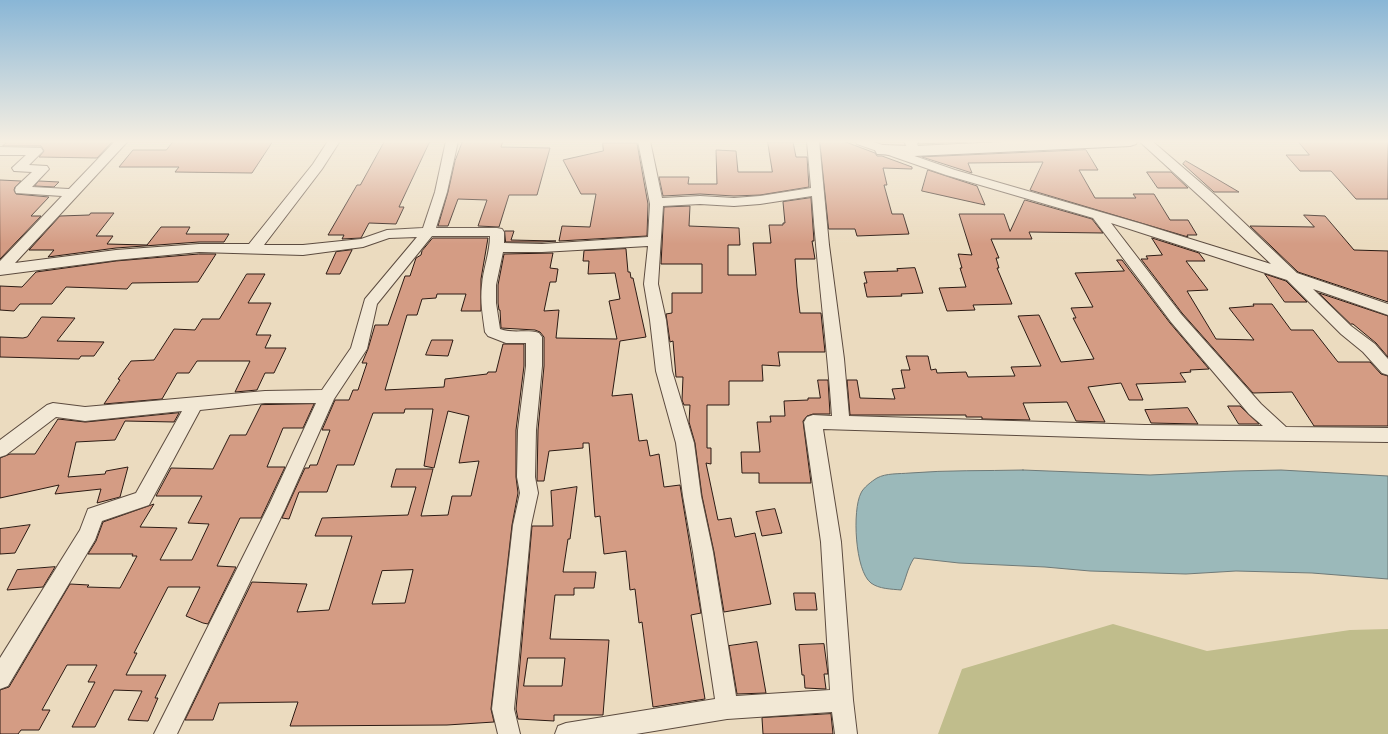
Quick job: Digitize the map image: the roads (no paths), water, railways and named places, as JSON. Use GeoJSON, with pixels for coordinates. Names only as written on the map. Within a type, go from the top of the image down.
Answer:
{"type":"FeatureCollection","features":[{"type":"Feature","properties":{"kind":"street"},"geometry":{"type":"LineString","coordinates":[[36,175],[21,190],[73,194]]}},
{"type":"Feature","properties":{"kind":"street"},"geometry":{"type":"LineString","coordinates":[[0,270],[90,175]]}},
{"type":"Feature","properties":{"kind":"street"},"geometry":{"type":"LineString","coordinates":[[254,248],[311,175]]}},
{"type":"Feature","properties":{"kind":"street"},"geometry":{"type":"LineString","coordinates":[[164,734],[276,509],[328,396],[358,349],[370,303],[428,232],[441,192],[445,175]]}},
{"type":"Feature","properties":{"kind":"street"},"geometry":{"type":"LineString","coordinates":[[651,175],[657,202],[657,217],[651,284],[658,320],[664,371],[685,443],[692,496],[704,552],[728,708]]}},
{"type":"Feature","properties":{"kind":"street"},"geometry":{"type":"LineString","coordinates":[[816,175],[822,245],[836,359],[841,422]]}},
{"type":"Feature","properties":{"kind":"street"},"geometry":{"type":"LineString","coordinates":[[957,175],[1098,215],[1244,260],[1388,310]]}},
{"type":"Feature","properties":{"kind":"street"},"geometry":{"type":"LineString","coordinates":[[1184,175],[1292,276],[1346,330],[1369,348],[1388,369]]}},
{"type":"Feature","properties":{"kind":"street"},"geometry":{"type":"LineString","coordinates":[[657,202],[700,200],[734,202],[760,200],[818,191]]}},
{"type":"Feature","properties":{"kind":"street"},"geometry":{"type":"LineString","coordinates":[[1098,215],[1140,271],[1158,292],[1176,318],[1255,409],[1283,434]]}},
{"type":"Feature","properties":{"kind":"street"},"geometry":{"type":"LineString","coordinates":[[0,270],[116,255],[199,248],[303,250],[363,243],[387,234],[428,232],[497,232],[497,247],[489,285],[489,303],[493,332],[506,337],[534,337],[534,366],[527,430],[526,477],[529,493],[522,526],[503,709],[509,734]]}},
{"type":"Feature","properties":{"kind":"street"},"geometry":{"type":"LineString","coordinates":[[497,247],[542,248],[655,241]]}},
{"type":"Feature","properties":{"kind":"street"},"geometry":{"type":"LineString","coordinates":[[0,450],[53,410],[85,414],[265,397],[328,396]]}},
{"type":"Feature","properties":{"kind":"street"},"geometry":{"type":"LineString","coordinates":[[0,678],[88,534],[95,515],[142,499],[194,404]]}},
{"type":"Feature","properties":{"kind":"street"},"geometry":{"type":"LineString","coordinates":[[846,734],[842,700],[831,542],[814,422],[1137,432],[1388,435]]}},
{"type":"Feature","properties":{"kind":"street"},"geometry":{"type":"LineString","coordinates":[[566,734],[728,708],[842,700]]}},
{"type":"Feature","properties":{"kind":"water"},"geometry":{"type":"Polygon","coordinates":[[[1023,470],[1150,475],[1281,470],[1388,476],[1388,579],[1312,573],[1236,571],[1186,574],[1090,571],[1045,567],[959,563],[914,558],[901,590],[878,586],[871,583],[866,576],[861,566],[858,554],[856,526],[858,501],[862,491],[875,479],[884,475],[938,471],[1023,470]]]}}]}
